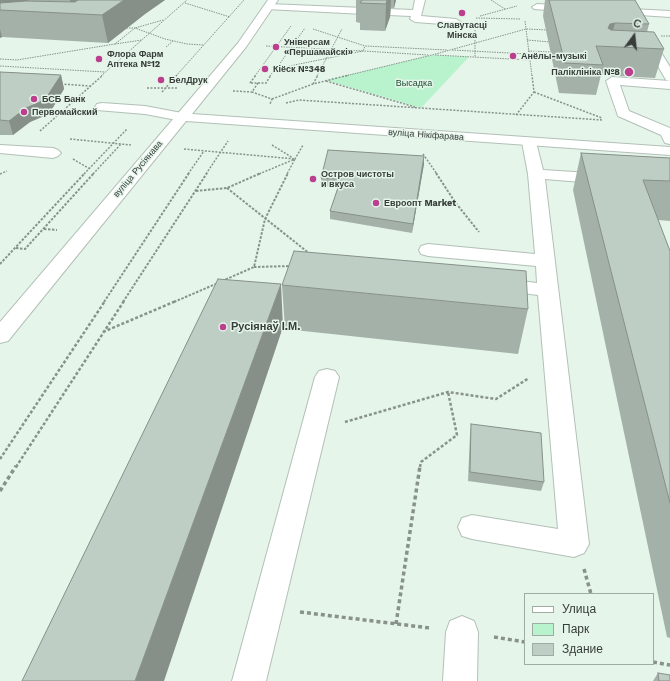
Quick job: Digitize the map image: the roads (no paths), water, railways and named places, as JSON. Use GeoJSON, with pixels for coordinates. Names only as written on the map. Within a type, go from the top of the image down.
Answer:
{"type":"FeatureCollection","features":[{"type":"Feature","properties":{"kind":"main road"},"geometry":{"type":"LineString","coordinates":[[420,0],[415,19],[456,22]]}},
{"type":"Feature","properties":{"kind":"main road"},"geometry":{"type":"LineString","coordinates":[[271,4],[318,9],[364,11]]}},
{"type":"Feature","properties":{"kind":"main road","name":"вуліца Русіянава"},"geometry":{"type":"LineString","coordinates":[[4,326],[242,45],[271,4]]}},
{"type":"Feature","properties":{"kind":"main road"},"geometry":{"type":"LineString","coordinates":[[537,7],[555,4],[582,9]]}},
{"type":"Feature","properties":{"kind":"main road"},"geometry":{"type":"LineString","coordinates":[[604,10],[670,14]]}},
{"type":"Feature","properties":{"kind":"main road"},"geometry":{"type":"LineString","coordinates":[[388,12],[417,13]]}},
{"type":"Feature","properties":{"kind":"main road"},"geometry":{"type":"LineString","coordinates":[[623,54],[658,56],[670,77]]}},
{"type":"Feature","properties":{"kind":"main road"},"geometry":{"type":"LineString","coordinates":[[669,134],[623,113],[612,81],[670,85]]}},
{"type":"Feature","properties":{"kind":"main road","name":"вуліца Нікіфарава"},"geometry":{"type":"LineString","coordinates":[[102,107],[145,110],[182,117],[670,151]]}},
{"type":"Feature","properties":{"kind":"main road"},"geometry":{"type":"LineString","coordinates":[[472,527],[574,544],[546,261],[536,174],[529,142]]}},
{"type":"Feature","properties":{"kind":"main road"},"geometry":{"type":"LineString","coordinates":[[0,149],[53,153]]}},
{"type":"Feature","properties":{"kind":"main road"},"geometry":{"type":"LineString","coordinates":[[536,174],[622,180]]}},
{"type":"Feature","properties":{"kind":"main road"},"geometry":{"type":"LineString","coordinates":[[428,250],[546,261]]}},
{"type":"Feature","properties":{"kind":"main road"},"geometry":{"type":"LineString","coordinates":[[478,282],[548,290]]}},
{"type":"Feature","properties":{"kind":"main road"},"geometry":{"type":"LineString","coordinates":[[248,681],[327,377]]}},
{"type":"Feature","properties":{"kind":"main road"},"geometry":{"type":"LineString","coordinates":[[460,681],[462,632]]}},
{"type":"Feature","properties":{"kind":"place","name":"Славутасці Мінска"},"geometry":{"type":"Point","coordinates":[462,13]}},
{"type":"Feature","properties":{"kind":"place","name":"Універсам «Першамайскі»"},"geometry":{"type":"Point","coordinates":[276,47]}},
{"type":"Feature","properties":{"kind":"place","name":"Анёлы-музыкі"},"geometry":{"type":"Point","coordinates":[513,56]}},
{"type":"Feature","properties":{"kind":"place","name":"Флора Фарм Аптека №12"},"geometry":{"type":"Point","coordinates":[99,59]}},
{"type":"Feature","properties":{"kind":"place","name":"Кіёск №348"},"geometry":{"type":"Point","coordinates":[265,69]}},
{"type":"Feature","properties":{"kind":"place","name":"Паліклініка №8"},"geometry":{"type":"Point","coordinates":[629,72]}},
{"type":"Feature","properties":{"kind":"place","name":"БелДрук"},"geometry":{"type":"Point","coordinates":[161,80]}},
{"type":"Feature","properties":{"kind":"place","name":"БСБ Банк"},"geometry":{"type":"Point","coordinates":[34,99]}},
{"type":"Feature","properties":{"kind":"place","name":"Первомайский"},"geometry":{"type":"Point","coordinates":[24,112]}},
{"type":"Feature","properties":{"kind":"place","name":"Остров чистоты и вкуса"},"geometry":{"type":"Point","coordinates":[313,179]}},
{"type":"Feature","properties":{"kind":"place","name":"Евроопт Market"},"geometry":{"type":"Point","coordinates":[376,203]}},
{"type":"Feature","properties":{"kind":"place","name":"Русіянаў І.М."},"geometry":{"type":"Point","coordinates":[223,327]}},
{"type":"Feature","properties":{"kind":"park label","name":"Высадка"},"geometry":{"type":"Point","coordinates":[414,83]}}]}
